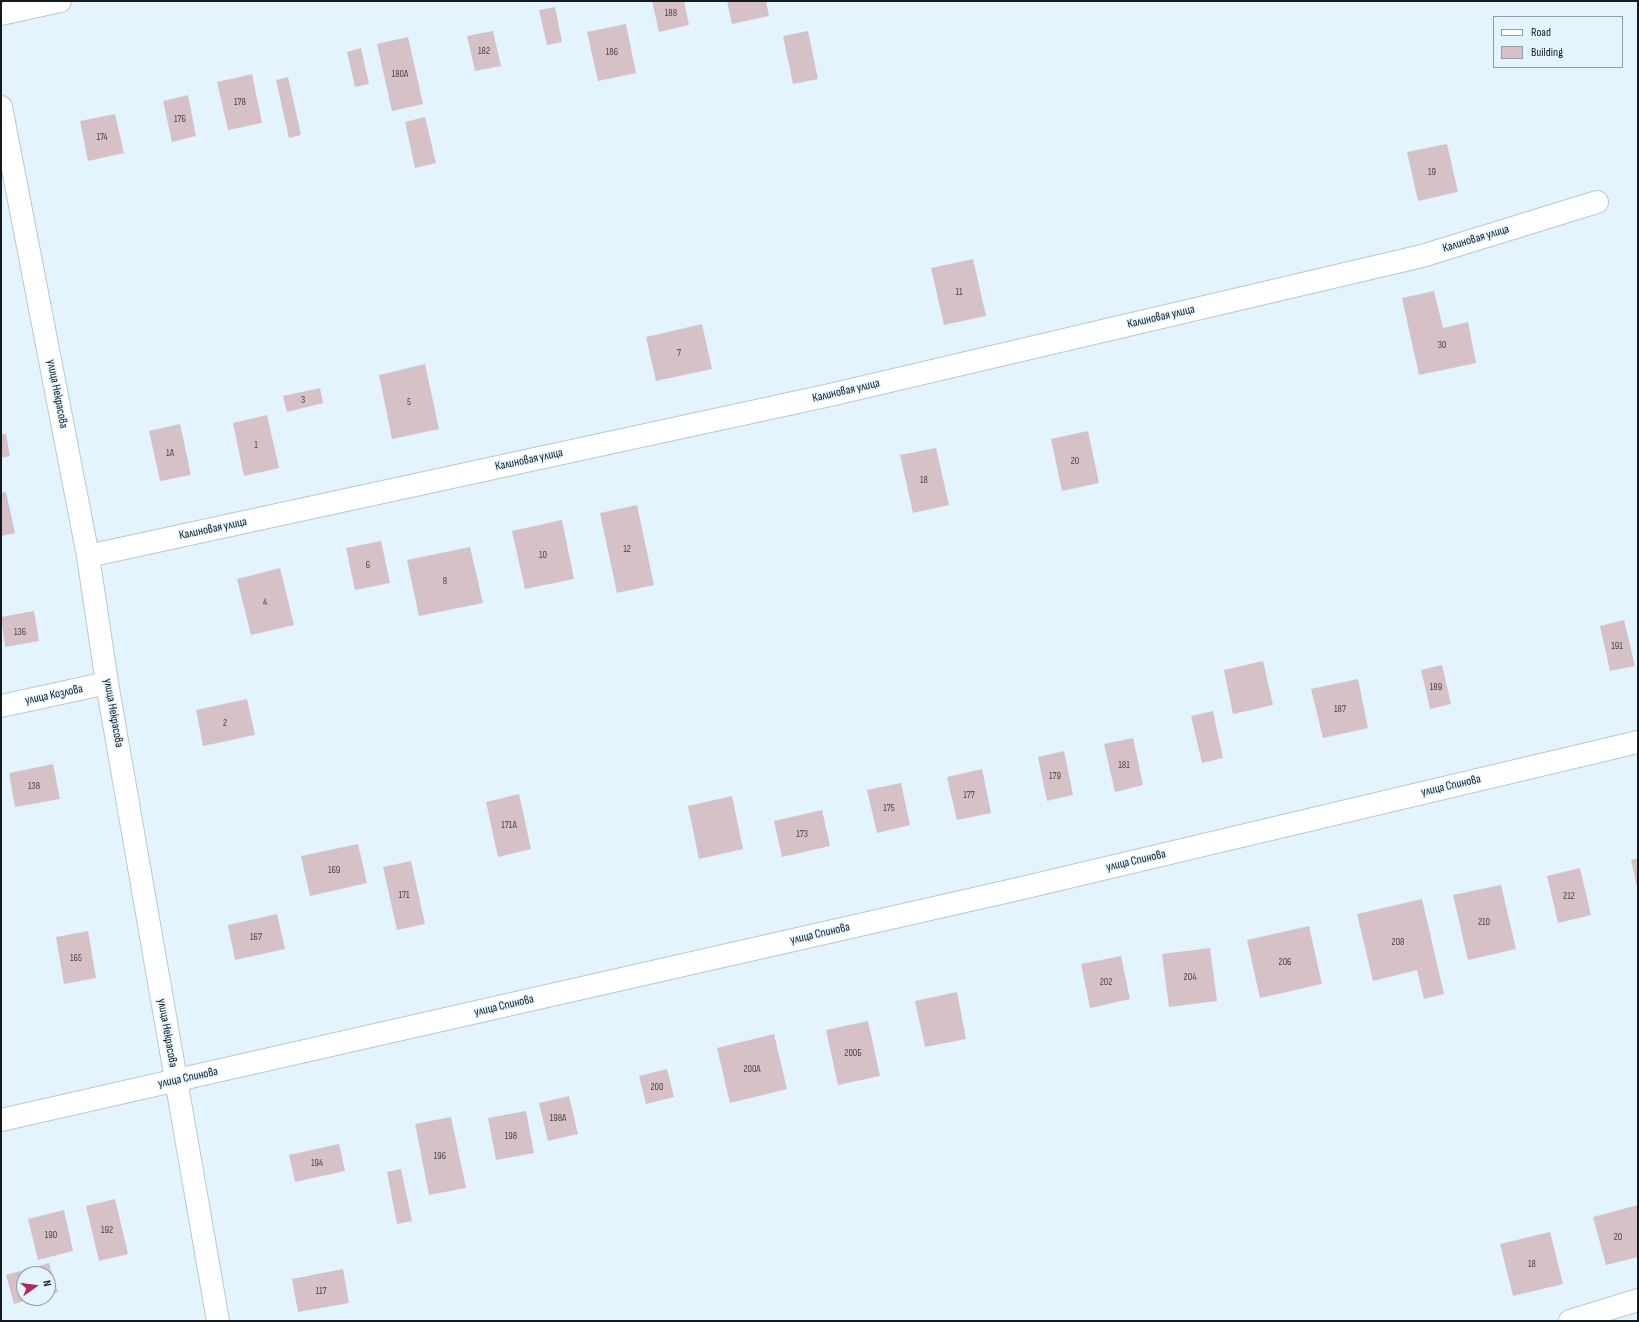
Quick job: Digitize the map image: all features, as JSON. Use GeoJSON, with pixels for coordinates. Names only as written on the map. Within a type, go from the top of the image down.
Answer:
{"type":"FeatureCollection","features":[{"type":"Feature","properties":{"kind":"street"},"geometry":{"type":"LineString","coordinates":[[1,14],[60,1]]}},
{"type":"Feature","properties":{"kind":"street","name":"улица Некрасова"},"geometry":{"type":"LineString","coordinates":[[1,107],[88,556],[107,683],[218,1321]]}},
{"type":"Feature","properties":{"kind":"street","name":"Калиновая улица"},"geometry":{"type":"LineString","coordinates":[[88,556],[846,391],[1422,256],[1597,202]]}},
{"type":"Feature","properties":{"kind":"street","name":"улица Козлова"},"geometry":{"type":"LineString","coordinates":[[1,706],[107,683]]}},
{"type":"Feature","properties":{"kind":"street","name":"улица Спинова"},"geometry":{"type":"LineString","coordinates":[[1,1120],[1018,889],[1638,742]]}},
{"type":"Feature","properties":{"kind":"street"},"geometry":{"type":"LineString","coordinates":[[1570,1321],[1638,1300]]}},
{"type":"Feature","properties":{"kind":"building"},"geometry":{"type":"Polygon","coordinates":[[[652,1],[684,1],[689,25],[659,32],[652,1]]]}},
{"type":"Feature","properties":{"kind":"building"},"geometry":{"type":"Polygon","coordinates":[[[727,1],[766,1],[769,16],[732,24],[727,1]]]}},
{"type":"Feature","properties":{"kind":"building"},"geometry":{"type":"Polygon","coordinates":[[[555,7],[562,42],[547,45],[539,10],[555,7]]]}},
{"type":"Feature","properties":{"kind":"building"},"geometry":{"type":"Polygon","coordinates":[[[626,24],[636,73],[598,81],[587,32],[626,24]]]}},
{"type":"Feature","properties":{"kind":"building"},"geometry":{"type":"Polygon","coordinates":[[[493,31],[501,66],[475,71],[467,36],[493,31]]]}},
{"type":"Feature","properties":{"kind":"building"},"geometry":{"type":"Polygon","coordinates":[[[808,31],[818,79],[793,84],[783,36],[808,31]]]}},
{"type":"Feature","properties":{"kind":"building"},"geometry":{"type":"Polygon","coordinates":[[[408,37],[423,104],[392,111],[377,44],[408,37]]]}},
{"type":"Feature","properties":{"kind":"building"},"geometry":{"type":"Polygon","coordinates":[[[361,48],[369,84],[355,87],[347,52],[361,48]]]}},
{"type":"Feature","properties":{"kind":"building"},"geometry":{"type":"Polygon","coordinates":[[[252,74],[262,123],[228,130],[217,82],[252,74]]]}},
{"type":"Feature","properties":{"kind":"building"},"geometry":{"type":"Polygon","coordinates":[[[288,77],[301,135],[289,138],[276,80],[288,77]]]}},
{"type":"Feature","properties":{"kind":"building"},"geometry":{"type":"Polygon","coordinates":[[[188,95],[196,136],[172,142],[163,101],[188,95]]]}},
{"type":"Feature","properties":{"kind":"building"},"geometry":{"type":"Polygon","coordinates":[[[115,114],[124,153],[88,161],[80,121],[115,114]]]}},
{"type":"Feature","properties":{"kind":"building"},"geometry":{"type":"Polygon","coordinates":[[[425,117],[436,163],[415,168],[405,122],[425,117]]]}},
{"type":"Feature","properties":{"kind":"building"},"geometry":{"type":"Polygon","coordinates":[[[1447,144],[1458,192],[1418,201],[1407,152],[1447,144]]]}},
{"type":"Feature","properties":{"kind":"building"},"geometry":{"type":"Polygon","coordinates":[[[973,259],[986,316],[944,325],[931,268],[973,259]]]}},
{"type":"Feature","properties":{"kind":"building"},"geometry":{"type":"Polygon","coordinates":[[[1434,291],[1443,328],[1468,322],[1476,363],[1419,375],[1402,298],[1434,291]]]}},
{"type":"Feature","properties":{"kind":"building"},"geometry":{"type":"Polygon","coordinates":[[[702,324],[712,369],[656,381],[646,337],[702,324]]]}},
{"type":"Feature","properties":{"kind":"building"},"geometry":{"type":"Polygon","coordinates":[[[425,364],[439,429],[392,439],[379,375],[425,364]]]}},
{"type":"Feature","properties":{"kind":"building"},"geometry":{"type":"Polygon","coordinates":[[[320,388],[323,403],[287,412],[283,396],[320,388]]]}},
{"type":"Feature","properties":{"kind":"building"},"geometry":{"type":"Polygon","coordinates":[[[267,415],[279,468],[244,476],[233,423],[267,415]]]}},
{"type":"Feature","properties":{"kind":"building"},"geometry":{"type":"Polygon","coordinates":[[[180,424],[191,475],[160,481],[149,431],[180,424]]]}},
{"type":"Feature","properties":{"kind":"building"},"geometry":{"type":"Polygon","coordinates":[[[1088,431],[1099,483],[1062,491],[1051,439],[1088,431]]]}},
{"type":"Feature","properties":{"kind":"building"},"geometry":{"type":"Polygon","coordinates":[[[1,434],[6,434],[10,456],[1,458],[1,434]]]}},
{"type":"Feature","properties":{"kind":"building"},"geometry":{"type":"Polygon","coordinates":[[[936,448],[949,505],[913,513],[900,455],[936,448]]]}},
{"type":"Feature","properties":{"kind":"building"},"geometry":{"type":"Polygon","coordinates":[[[6,492],[15,533],[1,536],[1,493],[6,492]]]}},
{"type":"Feature","properties":{"kind":"building"},"geometry":{"type":"Polygon","coordinates":[[[637,505],[654,585],[617,593],[600,513],[637,505]]]}},
{"type":"Feature","properties":{"kind":"building"},"geometry":{"type":"Polygon","coordinates":[[[562,520],[574,579],[525,589],[512,531],[562,520]]]}},
{"type":"Feature","properties":{"kind":"building"},"geometry":{"type":"Polygon","coordinates":[[[381,541],[390,583],[355,590],[346,548],[381,541]]]}},
{"type":"Feature","properties":{"kind":"building"},"geometry":{"type":"Polygon","coordinates":[[[470,547],[483,603],[419,616],[407,560],[470,547]]]}},
{"type":"Feature","properties":{"kind":"building"},"geometry":{"type":"Polygon","coordinates":[[[280,568],[294,625],[251,635],[237,579],[280,568]]]}},
{"type":"Feature","properties":{"kind":"building"},"geometry":{"type":"Polygon","coordinates":[[[34,611],[39,641],[5,647],[1,617],[34,611]]]}},
{"type":"Feature","properties":{"kind":"building"},"geometry":{"type":"Polygon","coordinates":[[[1624,620],[1635,666],[1610,671],[1600,626],[1624,620]]]}},
{"type":"Feature","properties":{"kind":"building"},"geometry":{"type":"Polygon","coordinates":[[[1263,661],[1273,705],[1233,714],[1224,670],[1263,661]]]}},
{"type":"Feature","properties":{"kind":"building"},"geometry":{"type":"Polygon","coordinates":[[[1442,665],[1451,704],[1430,709],[1421,670],[1442,665]]]}},
{"type":"Feature","properties":{"kind":"building"},"geometry":{"type":"Polygon","coordinates":[[[1358,679],[1368,728],[1323,738],[1311,689],[1358,679]]]}},
{"type":"Feature","properties":{"kind":"building"},"geometry":{"type":"Polygon","coordinates":[[[247,699],[255,735],[203,746],[196,710],[247,699]]]}},
{"type":"Feature","properties":{"kind":"building"},"geometry":{"type":"Polygon","coordinates":[[[1213,711],[1223,758],[1202,763],[1191,716],[1213,711]]]}},
{"type":"Feature","properties":{"kind":"building"},"geometry":{"type":"Polygon","coordinates":[[[1133,738],[1143,785],[1115,792],[1104,744],[1133,738]]]}},
{"type":"Feature","properties":{"kind":"building"},"geometry":{"type":"Polygon","coordinates":[[[1064,751],[1073,795],[1047,801],[1038,757],[1064,751]]]}},
{"type":"Feature","properties":{"kind":"building"},"geometry":{"type":"Polygon","coordinates":[[[53,764],[60,799],[15,807],[9,773],[53,764]]]}},
{"type":"Feature","properties":{"kind":"building"},"geometry":{"type":"Polygon","coordinates":[[[982,769],[991,813],[957,820],[947,777],[982,769]]]}},
{"type":"Feature","properties":{"kind":"building"},"geometry":{"type":"Polygon","coordinates":[[[901,783],[910,825],[877,833],[867,790],[901,783]]]}},
{"type":"Feature","properties":{"kind":"building"},"geometry":{"type":"Polygon","coordinates":[[[519,794],[531,849],[498,857],[486,802],[519,794]]]}},
{"type":"Feature","properties":{"kind":"building"},"geometry":{"type":"Polygon","coordinates":[[[732,796],[743,849],[699,859],[688,806],[732,796]]]}},
{"type":"Feature","properties":{"kind":"building"},"geometry":{"type":"Polygon","coordinates":[[[822,810],[830,846],[782,857],[774,821],[822,810]]]}},
{"type":"Feature","properties":{"kind":"building"},"geometry":{"type":"Polygon","coordinates":[[[358,844],[367,883],[310,896],[301,856],[358,844]]]}},
{"type":"Feature","properties":{"kind":"building"},"geometry":{"type":"Polygon","coordinates":[[[1638,858],[1638,887],[1637,887],[1631,860],[1638,858]]]}},
{"type":"Feature","properties":{"kind":"building"},"geometry":{"type":"Polygon","coordinates":[[[411,861],[425,924],[397,930],[383,867],[411,861]]]}},
{"type":"Feature","properties":{"kind":"building"},"geometry":{"type":"Polygon","coordinates":[[[1580,868],[1591,915],[1558,923],[1547,876],[1580,868]]]}},
{"type":"Feature","properties":{"kind":"building"},"geometry":{"type":"Polygon","coordinates":[[[1501,885],[1516,949],[1468,960],[1453,895],[1501,885]]]}},
{"type":"Feature","properties":{"kind":"building"},"geometry":{"type":"Polygon","coordinates":[[[1422,899],[1444,994],[1424,999],[1417,970],[1373,981],[1357,914],[1422,899]]]}},
{"type":"Feature","properties":{"kind":"building"},"geometry":{"type":"Polygon","coordinates":[[[277,914],[285,949],[235,960],[228,925],[277,914]]]}},
{"type":"Feature","properties":{"kind":"building"},"geometry":{"type":"Polygon","coordinates":[[[1309,926],[1322,984],[1260,998],[1247,940],[1309,926]]]}},
{"type":"Feature","properties":{"kind":"building"},"geometry":{"type":"Polygon","coordinates":[[[88,931],[96,978],[64,984],[56,937],[88,931]]]}},
{"type":"Feature","properties":{"kind":"building"},"geometry":{"type":"Polygon","coordinates":[[[1210,948],[1217,1001],[1169,1007],[1162,954],[1210,948]]]}},
{"type":"Feature","properties":{"kind":"building"},"geometry":{"type":"Polygon","coordinates":[[[1121,956],[1130,999],[1090,1008],[1081,964],[1121,956]]]}},
{"type":"Feature","properties":{"kind":"building"},"geometry":{"type":"Polygon","coordinates":[[[957,992],[966,1039],[925,1047],[915,1001],[957,992]]]}},
{"type":"Feature","properties":{"kind":"building"},"geometry":{"type":"Polygon","coordinates":[[[868,1021],[880,1076],[838,1085],[826,1030],[868,1021]]]}},
{"type":"Feature","properties":{"kind":"building"},"geometry":{"type":"Polygon","coordinates":[[[774,1034],[787,1089],[730,1103],[717,1048],[774,1034]]]}},
{"type":"Feature","properties":{"kind":"building"},"geometry":{"type":"Polygon","coordinates":[[[667,1069],[674,1097],[646,1104],[639,1076],[667,1069]]]}},
{"type":"Feature","properties":{"kind":"building"},"geometry":{"type":"Polygon","coordinates":[[[569,1096],[578,1134],[548,1141],[539,1103],[569,1096]]]}},
{"type":"Feature","properties":{"kind":"building"},"geometry":{"type":"Polygon","coordinates":[[[526,1111],[534,1153],[496,1160],[488,1118],[526,1111]]]}},
{"type":"Feature","properties":{"kind":"building"},"geometry":{"type":"Polygon","coordinates":[[[451,1117],[466,1188],[429,1195],[415,1124],[451,1117]]]}},
{"type":"Feature","properties":{"kind":"building"},"geometry":{"type":"Polygon","coordinates":[[[339,1144],[345,1171],[295,1182],[289,1155],[339,1144]]]}},
{"type":"Feature","properties":{"kind":"building"},"geometry":{"type":"Polygon","coordinates":[[[401,1169],[412,1221],[397,1224],[387,1172],[401,1169]]]}},
{"type":"Feature","properties":{"kind":"building"},"geometry":{"type":"Polygon","coordinates":[[[115,1199],[128,1254],[99,1261],[86,1206],[115,1199]]]}},
{"type":"Feature","properties":{"kind":"building"},"geometry":{"type":"Polygon","coordinates":[[[1638,1205],[1638,1257],[1606,1265],[1593,1217],[1638,1205]]]}},
{"type":"Feature","properties":{"kind":"building"},"geometry":{"type":"Polygon","coordinates":[[[64,1210],[73,1251],[38,1260],[28,1219],[64,1210]]]}},
{"type":"Feature","properties":{"kind":"building"},"geometry":{"type":"Polygon","coordinates":[[[1550,1232],[1563,1284],[1513,1296],[1500,1244],[1550,1232]]]}},
{"type":"Feature","properties":{"kind":"building"},"geometry":{"type":"Polygon","coordinates":[[[49,1263],[50,1266],[38,1266],[49,1263]]]}},
{"type":"Feature","properties":{"kind":"building"},"geometry":{"type":"Polygon","coordinates":[[[343,1269],[349,1303],[298,1312],[292,1279],[343,1269]]]}},
{"type":"Feature","properties":{"kind":"building"},"geometry":{"type":"Polygon","coordinates":[[[16,1272],[16,1303],[14,1304],[6,1275],[16,1272]]]}}]}
